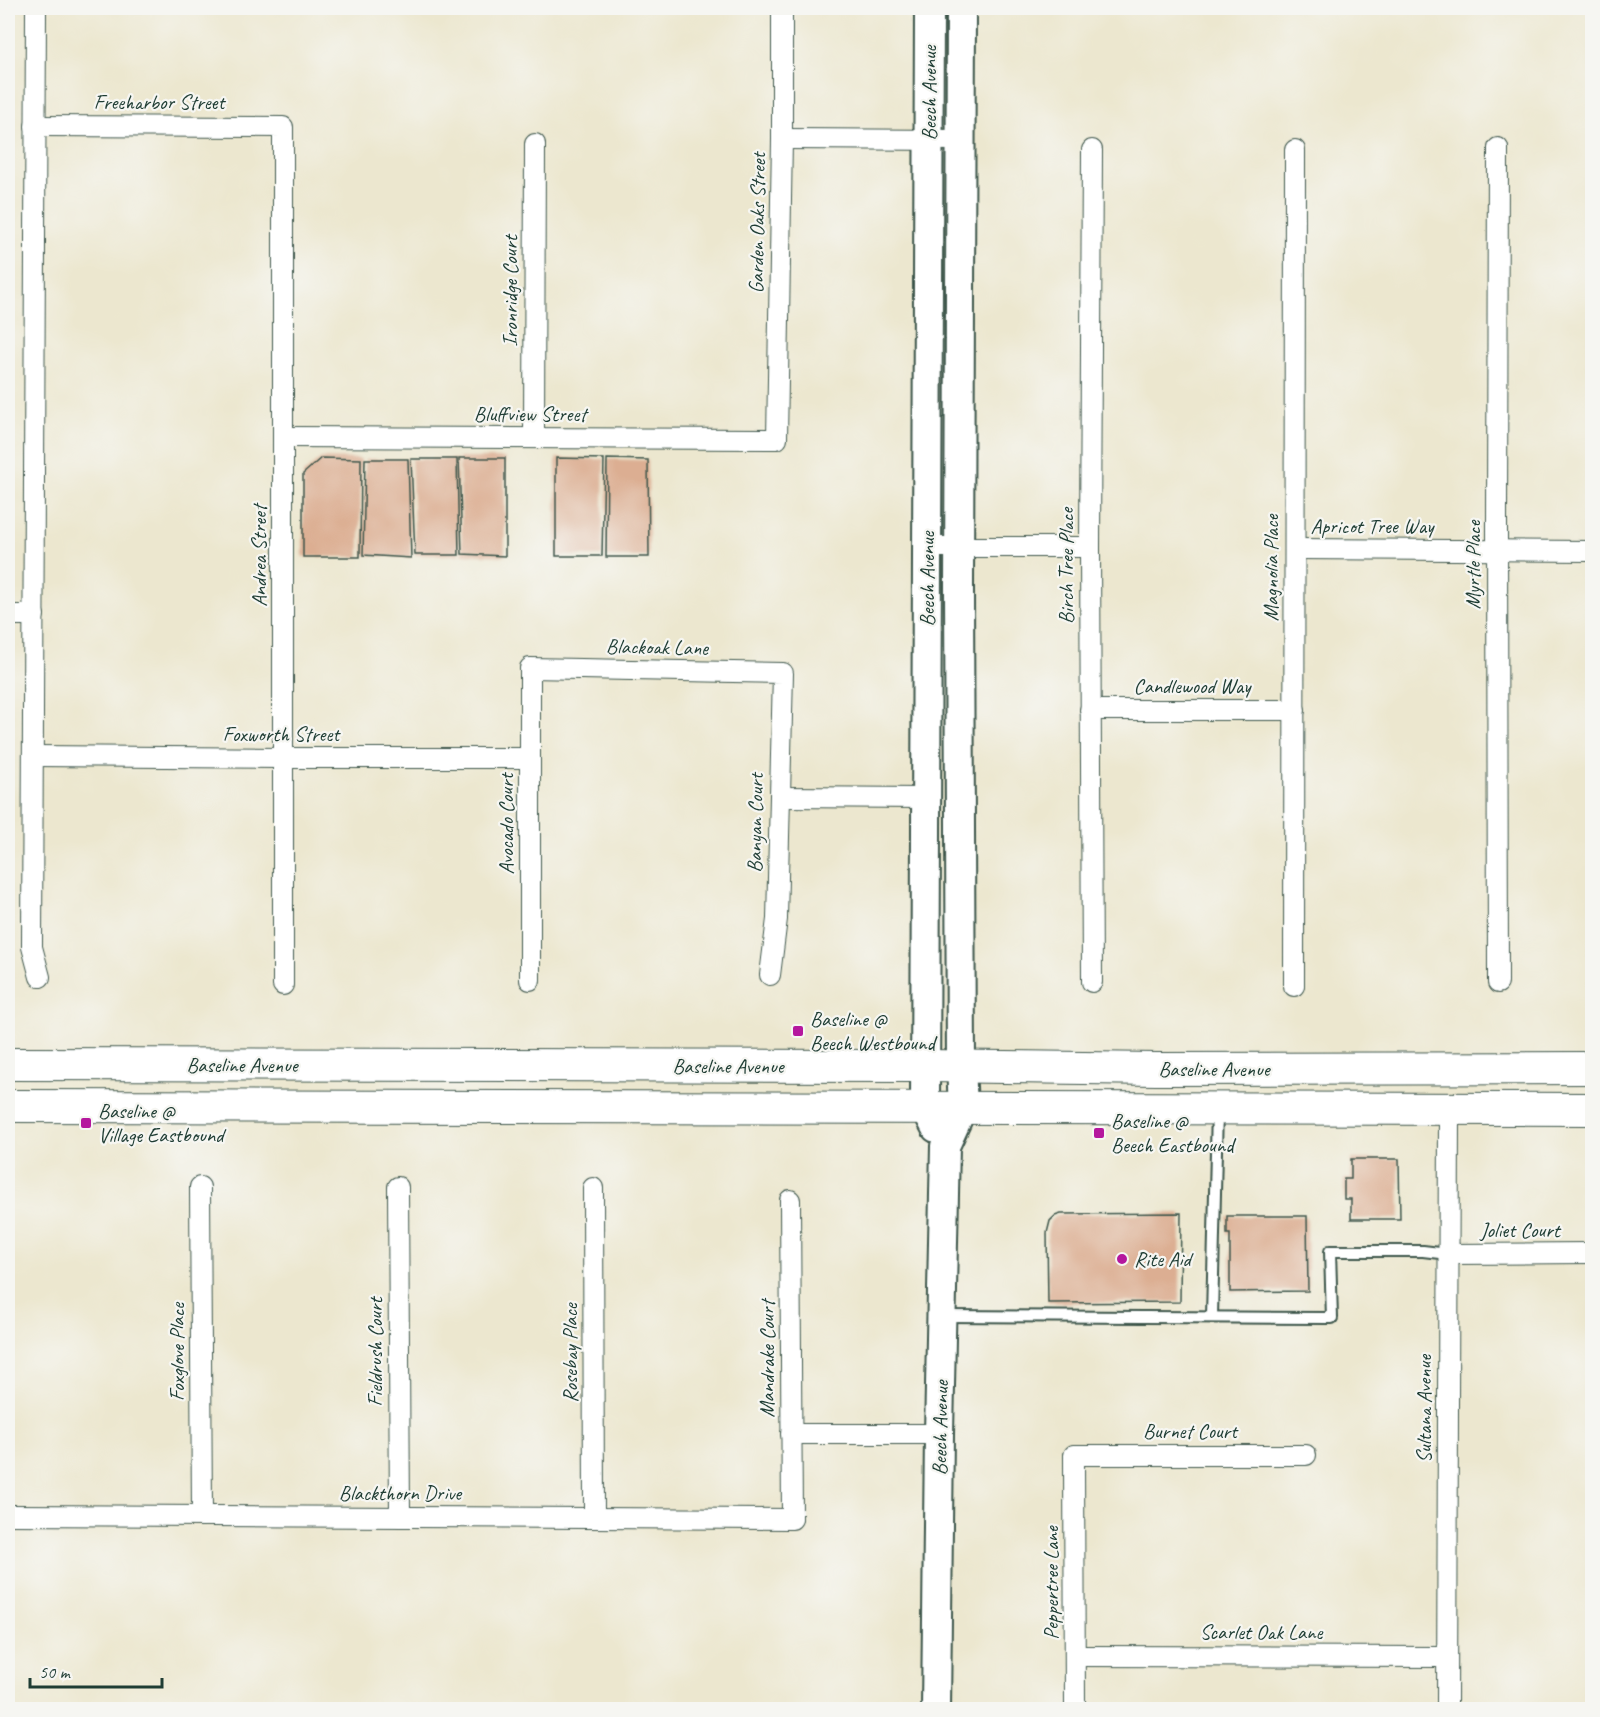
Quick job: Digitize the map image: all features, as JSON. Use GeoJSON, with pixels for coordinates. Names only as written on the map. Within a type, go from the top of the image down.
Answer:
{"type":"FeatureCollection","features":[{"type":"Feature","properties":{"kind":"main road","name":"Beech Avenue"},"geometry":{"type":"LineString","coordinates":[[929,8],[925,1107],[945,1146]]}},
{"type":"Feature","properties":{"kind":"main road","name":"Beech Avenue"},"geometry":{"type":"LineString","coordinates":[[936,1710],[945,1146],[963,1107],[960,547],[961,8]]}},
{"type":"Feature","properties":{"kind":"main road","name":"Baseline Avenue"},"geometry":{"type":"LineString","coordinates":[[8,1064],[926,1066],[1157,1070],[1593,1068]]}},
{"type":"Feature","properties":{"kind":"main road","name":"Baseline Avenue"},"geometry":{"type":"LineString","coordinates":[[8,1106],[1593,1109]]}},
{"type":"Feature","properties":{"kind":"street"},"geometry":{"type":"LineString","coordinates":[[36,8],[32,947],[40,977]]}},
{"type":"Feature","properties":{"kind":"street","name":"Garden Oaks Street"},"geometry":{"type":"LineString","coordinates":[[777,439],[782,8]]}},
{"type":"Feature","properties":{"kind":"street","name":"Freeharbor Street"},"geometry":{"type":"LineString","coordinates":[[35,126],[283,127]]}},
{"type":"Feature","properties":{"kind":"street","name":"Andrea Street"},"geometry":{"type":"LineString","coordinates":[[283,127],[283,985]]}},
{"type":"Feature","properties":{"kind":"street"},"geometry":{"type":"LineString","coordinates":[[782,139],[960,140]]}},
{"type":"Feature","properties":{"kind":"street","name":"Ironridge Court"},"geometry":{"type":"LineString","coordinates":[[534,438],[535,144]]}},
{"type":"Feature","properties":{"kind":"street","name":"Myrtle Place"},"geometry":{"type":"LineString","coordinates":[[1498,148],[1498,983]]}},
{"type":"Feature","properties":{"kind":"street","name":"Birch Tree Place"},"geometry":{"type":"LineString","coordinates":[[1092,150],[1090,547],[1092,982]]}},
{"type":"Feature","properties":{"kind":"street","name":"Magnolia Place"},"geometry":{"type":"LineString","coordinates":[[1294,986],[1295,150]]}},
{"type":"Feature","properties":{"kind":"street","name":"Bluffview Street"},"geometry":{"type":"LineString","coordinates":[[283,437],[777,439]]}},
{"type":"Feature","properties":{"kind":"street"},"geometry":{"type":"LineString","coordinates":[[927,547],[1090,547]]}},
{"type":"Feature","properties":{"kind":"street","name":"Apricot Tree Way"},"geometry":{"type":"LineString","coordinates":[[1295,549],[1593,551]]}},
{"type":"Feature","properties":{"kind":"street"},"geometry":{"type":"LineString","coordinates":[[8,615],[34,615]]}},
{"type":"Feature","properties":{"kind":"street","name":"Blackoak Lane"},"geometry":{"type":"LineString","coordinates":[[530,669],[783,673]]}},
{"type":"Feature","properties":{"kind":"street","name":"Avocado Court"},"geometry":{"type":"LineString","coordinates":[[530,669],[530,980]]}},
{"type":"Feature","properties":{"kind":"street","name":"Banyan Court"},"geometry":{"type":"LineString","coordinates":[[770,975],[777,919],[783,673]]}},
{"type":"Feature","properties":{"kind":"street","name":"Candlewood Way"},"geometry":{"type":"LineString","coordinates":[[1090,710],[1295,710]]}},
{"type":"Feature","properties":{"kind":"street","name":"Foxworth Street"},"geometry":{"type":"LineString","coordinates":[[33,756],[530,758]]}},
{"type":"Feature","properties":{"kind":"street"},"geometry":{"type":"LineString","coordinates":[[780,797],[926,798]]}},
{"type":"Feature","properties":{"kind":"street","name":"Sultana Avenue"},"geometry":{"type":"LineString","coordinates":[[1447,1710],[1449,1110]]}},
{"type":"Feature","properties":{"kind":"street","name":"Foxglove Place"},"geometry":{"type":"LineString","coordinates":[[200,1187],[202,1516]]}},
{"type":"Feature","properties":{"kind":"street","name":"Fieldrush Court"},"geometry":{"type":"LineString","coordinates":[[398,1187],[400,1517]]}},
{"type":"Feature","properties":{"kind":"street","name":"Rosebay Place"},"geometry":{"type":"LineString","coordinates":[[593,1188],[594,1518]]}},
{"type":"Feature","properties":{"kind":"street","name":"Mandrake Court"},"geometry":{"type":"LineString","coordinates":[[790,1200],[792,1519]]}},
{"type":"Feature","properties":{"kind":"street","name":"Joliet Court"},"geometry":{"type":"LineString","coordinates":[[1448,1254],[1593,1253]]}},
{"type":"Feature","properties":{"kind":"street"},"geometry":{"type":"LineString","coordinates":[[791,1434],[939,1434]]}},
{"type":"Feature","properties":{"kind":"street","name":"Burnet Court"},"geometry":{"type":"LineString","coordinates":[[1074,1455],[1306,1455]]}},
{"type":"Feature","properties":{"kind":"street","name":"Peppertree Lane"},"geometry":{"type":"LineString","coordinates":[[1074,1455],[1075,1710]]}},
{"type":"Feature","properties":{"kind":"street","name":"Blackthorn Drive"},"geometry":{"type":"LineString","coordinates":[[8,1515],[792,1519]]}},
{"type":"Feature","properties":{"kind":"street","name":"Scarlet Oak Lane"},"geometry":{"type":"LineString","coordinates":[[1075,1656],[1447,1657]]}},
{"type":"Feature","properties":{"kind":"lane"},"geometry":{"type":"LineString","coordinates":[[1212,1317],[1217,1107]]}},
{"type":"Feature","properties":{"kind":"lane"},"geometry":{"type":"LineString","coordinates":[[942,1316],[1332,1318],[1330,1251],[1423,1251],[1448,1254]]}},
{"type":"Feature","properties":{"kind":"building"},"geometry":{"type":"Polygon","coordinates":[[[321,458],[361,459],[360,557],[303,557],[303,474],[321,458]]]}},
{"type":"Feature","properties":{"kind":"building"},"geometry":{"type":"Polygon","coordinates":[[[459,458],[505,458],[505,556],[462,554],[459,458]]]}},
{"type":"Feature","properties":{"kind":"building"},"geometry":{"type":"Polygon","coordinates":[[[556,458],[604,459],[602,556],[556,556],[556,458]]]}},
{"type":"Feature","properties":{"kind":"building"},"geometry":{"type":"Polygon","coordinates":[[[365,459],[408,459],[411,558],[363,555],[365,459]]]}},
{"type":"Feature","properties":{"kind":"building"},"geometry":{"type":"Polygon","coordinates":[[[411,459],[457,459],[459,555],[415,555],[411,459]]]}},
{"type":"Feature","properties":{"kind":"building"},"geometry":{"type":"Polygon","coordinates":[[[607,459],[648,460],[649,557],[606,557],[607,459]]]}},
{"type":"Feature","properties":{"kind":"building"},"geometry":{"type":"Polygon","coordinates":[[[1351,1159],[1399,1159],[1400,1219],[1351,1219],[1351,1199],[1344,1199],[1344,1179],[1351,1179],[1351,1159]]]}},
{"type":"Feature","properties":{"kind":"building"},"geometry":{"type":"Polygon","coordinates":[[[1181,1213],[1180,1302],[1048,1303],[1047,1233],[1050,1221],[1055,1216],[1061,1214],[1181,1213]]]}},
{"type":"Feature","properties":{"kind":"building"},"geometry":{"type":"Polygon","coordinates":[[[1227,1216],[1307,1216],[1308,1291],[1230,1292],[1230,1234],[1227,1234],[1227,1216]]]}},
{"type":"Feature","properties":{"kind":"place","name":"Baseline @ Beech Westbound"},"geometry":{"type":"Point","coordinates":[798,1031]}},
{"type":"Feature","properties":{"kind":"place","name":"Baseline @ Village Eastbound"},"geometry":{"type":"Point","coordinates":[86,1123]}},
{"type":"Feature","properties":{"kind":"place","name":"Baseline @ Beech Eastbound"},"geometry":{"type":"Point","coordinates":[1099,1133]}},
{"type":"Feature","properties":{"kind":"place","name":"Rite Aid"},"geometry":{"type":"Point","coordinates":[1122,1259]}}]}
